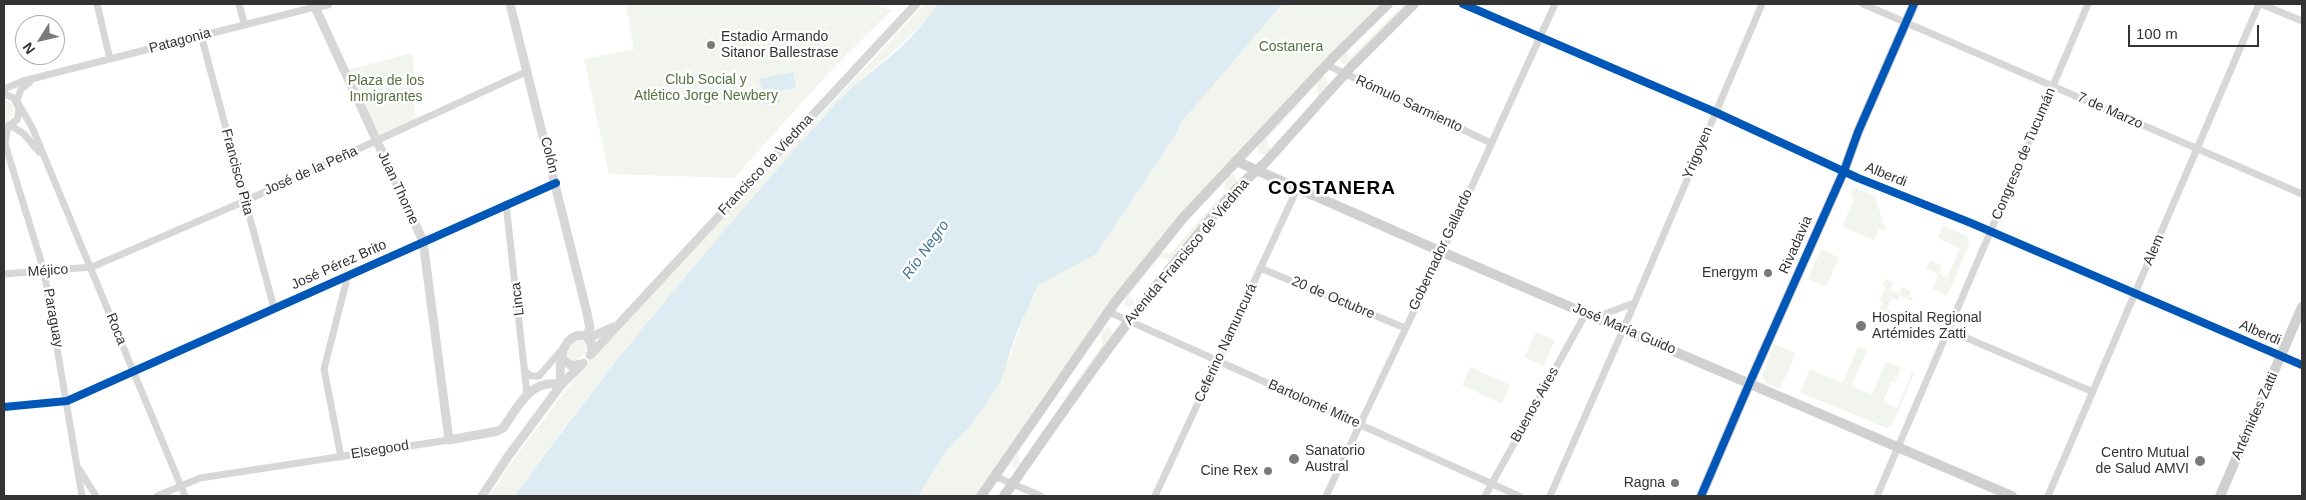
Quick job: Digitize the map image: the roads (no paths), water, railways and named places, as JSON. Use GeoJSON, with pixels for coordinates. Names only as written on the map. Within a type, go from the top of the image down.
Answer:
{"type":"FeatureCollection","features":[{"type":"Feature","properties":{"kind":"main road","name":"Avenida Francisco de Viedma"},"geometry":{"type":"LineString","coordinates":[[981,496],[1109,312],[1183,218],[1327,65],[1388,4]]}},
{"type":"Feature","properties":{"kind":"main road","name":"Avenida Francisco de Viedma"},"geometry":{"type":"LineString","coordinates":[[1004,496],[1069,400],[1128,320],[1204,226],[1264,164],[1345,74],[1414,4]]}},
{"type":"Feature","properties":{"kind":"main road","name":"Rivadavia"},"geometry":{"type":"LineString","coordinates":[[1702,496],[1750,382],[1844,171],[1858,132],[1914,4]]}},
{"type":"Feature","properties":{"kind":"main road","name":"José María Guido"},"geometry":{"type":"LineString","coordinates":[[1236,161],[1442,252],[1750,382],[2012,496]]}},
{"type":"Feature","properties":{"kind":"main road","name":"Artémides Zatti"},"geometry":{"type":"LineString","coordinates":[[2220,496],[2302,308]]}},
{"type":"Feature","properties":{"kind":"street"},"geometry":{"type":"LineString","coordinates":[[97,4],[110,59]]}},
{"type":"Feature","properties":{"kind":"street"},"geometry":{"type":"LineString","coordinates":[[239,4],[244,23]]}},
{"type":"Feature","properties":{"kind":"street","name":"Patagonia"},"geometry":{"type":"LineString","coordinates":[[4,89],[10,85],[244,23],[328,4]]}},
{"type":"Feature","properties":{"kind":"street","name":"Colón"},"geometry":{"type":"LineString","coordinates":[[510,4],[587,313],[590,328],[587,337]]}},
{"type":"Feature","properties":{"kind":"street","name":"Francisco de Viedma"},"geometry":{"type":"LineString","coordinates":[[482,496],[509,455],[561,385],[916,4]]}},
{"type":"Feature","properties":{"kind":"street","name":"Alberdi"},"geometry":{"type":"LineString","coordinates":[[1463,4],[1715,112],[1844,171],[2302,365]]}},
{"type":"Feature","properties":{"kind":"street","name":"Gobernador Gallardo"},"geometry":{"type":"LineString","coordinates":[[1326,496],[1442,252],[1555,4]]}},
{"type":"Feature","properties":{"kind":"street","name":"Yrigoyen"},"geometry":{"type":"LineString","coordinates":[[1550,496],[1624,330],[1762,4]]}},
{"type":"Feature","properties":{"kind":"street","name":"7 de Marzo"},"geometry":{"type":"LineString","coordinates":[[1863,4],[2302,194]]}},
{"type":"Feature","properties":{"kind":"street","name":"Congreso de Tucumán"},"geometry":{"type":"LineString","coordinates":[[1877,496],[2088,4]]}},
{"type":"Feature","properties":{"kind":"street"},"geometry":{"type":"LineString","coordinates":[[2260,4],[2302,21]]}},
{"type":"Feature","properties":{"kind":"street","name":"Alem"},"geometry":{"type":"LineString","coordinates":[[2048,496],[2260,4]]}},
{"type":"Feature","properties":{"kind":"street","name":"Juan Thorne"},"geometry":{"type":"LineString","coordinates":[[315,7],[423,241],[449,440]]}},
{"type":"Feature","properties":{"kind":"street","name":"Francisco Pita"},"geometry":{"type":"LineString","coordinates":[[202,35],[274,308]]}},
{"type":"Feature","properties":{"kind":"street","name":"Rómulo Sarmiento"},"geometry":{"type":"LineString","coordinates":[[1327,65],[1491,143]]}},
{"type":"Feature","properties":{"kind":"street","name":"José de la Peña"},"geometry":{"type":"LineString","coordinates":[[92,267],[245,201],[528,71]]}},
{"type":"Feature","properties":{"kind":"street"},"geometry":{"type":"LineString","coordinates":[[4,94],[17,102],[21,89],[32,80]]}},
{"type":"Feature","properties":{"kind":"street","name":"Paraguay"},"geometry":{"type":"LineString","coordinates":[[17,102],[19,114],[7,126],[5,144],[44,271],[68,401],[82,496]]}},
{"type":"Feature","properties":{"kind":"street","name":"Roca"},"geometry":{"type":"LineString","coordinates":[[17,102],[32,127],[92,267],[179,486],[185,496]]}},
{"type":"Feature","properties":{"kind":"street"},"geometry":{"type":"LineString","coordinates":[[7,126],[24,134],[47,162]]}},
{"type":"Feature","properties":{"kind":"street","name":"José Pérez Brito"},"geometry":{"type":"LineString","coordinates":[[4,407],[68,401],[506,204],[556,184]]}},
{"type":"Feature","properties":{"kind":"street","name":"Ceferino Namuncurá"},"geometry":{"type":"LineString","coordinates":[[1155,496],[1297,189]]}},
{"type":"Feature","properties":{"kind":"street","name":"Linca"},"geometry":{"type":"LineString","coordinates":[[506,204],[527,394]]}},
{"type":"Feature","properties":{"kind":"street","name":"Méjico"},"geometry":{"type":"LineString","coordinates":[[4,274],[92,267]]}},
{"type":"Feature","properties":{"kind":"street","name":"20 de Octubre"},"geometry":{"type":"LineString","coordinates":[[1260,268],[1405,328]]}},
{"type":"Feature","properties":{"kind":"street"},"geometry":{"type":"LineString","coordinates":[[341,457],[324,369],[348,275]]}},
{"type":"Feature","properties":{"kind":"street"},"geometry":{"type":"LineString","coordinates":[[1591,315],[1634,303]]}},
{"type":"Feature","properties":{"kind":"street","name":"Bartolomé Mitre"},"geometry":{"type":"LineString","coordinates":[[1109,312],[1519,496]]}},
{"type":"Feature","properties":{"kind":"street","name":"Buenos Aires"},"geometry":{"type":"LineString","coordinates":[[1484,496],[1591,315]]}},
{"type":"Feature","properties":{"kind":"street","name":"Francisco de Viedma"},"geometry":{"type":"LineString","coordinates":[[564,347],[576,337],[587,337],[615,326]]}},
{"type":"Feature","properties":{"kind":"street"},"geometry":{"type":"LineString","coordinates":[[1948,330],[2093,392]]}},
{"type":"Feature","properties":{"kind":"street"},"geometry":{"type":"LineString","coordinates":[[587,337],[592,353]]}},
{"type":"Feature","properties":{"kind":"street"},"geometry":{"type":"LineString","coordinates":[[526,373],[531,376],[539,376],[564,347]]}},
{"type":"Feature","properties":{"kind":"street"},"geometry":{"type":"LineString","coordinates":[[527,394],[543,384],[561,385],[564,347]]}},
{"type":"Feature","properties":{"kind":"street"},"geometry":{"type":"LineString","coordinates":[[562,358],[571,366],[583,363]]}},
{"type":"Feature","properties":{"kind":"street","name":"Elsegood"},"geometry":{"type":"LineString","coordinates":[[157,496],[200,478],[498,431],[503,428],[527,394]]}},
{"type":"Feature","properties":{"kind":"street"},"geometry":{"type":"LineString","coordinates":[[77,465],[96,496]]}},
{"type":"Feature","properties":{"kind":"street"},"geometry":{"type":"LineString","coordinates":[[994,476],[1040,496]]}},
{"type":"Feature","properties":{"kind":"water","name":"Río Negro"},"geometry":{"type":"Polygon","coordinates":[[[938,4],[1282,4],[1183,120],[1174,137],[1096,254],[1038,285],[1016,334],[1000,383],[971,425],[946,451],[918,496],[515,496],[629,346],[750,201],[833,106],[898,50],[938,4]]]}},
{"type":"Feature","properties":{"kind":"water"},"geometry":{"type":"Polygon","coordinates":[[[793,72],[796,88],[778,91],[780,103],[765,105],[760,79],[793,72]]]}},
{"type":"Feature","properties":{"kind":"place","name":"Estadio Armando Sitanor Ballestrase"},"geometry":{"type":"Point","coordinates":[711,45]}},
{"type":"Feature","properties":{"kind":"place","name":"Energym"},"geometry":{"type":"Point","coordinates":[1768,273]}},
{"type":"Feature","properties":{"kind":"place","name":"Hospital Regional Artémides Zatti"},"geometry":{"type":"Point","coordinates":[1861,326]}},
{"type":"Feature","properties":{"kind":"place","name":"Sanatorio Austral"},"geometry":{"type":"Point","coordinates":[1294,459]}},
{"type":"Feature","properties":{"kind":"place","name":"Centro Mutual de Salud AMVI"},"geometry":{"type":"Point","coordinates":[2200,461]}},
{"type":"Feature","properties":{"kind":"place","name":"Cine Rex"},"geometry":{"type":"Point","coordinates":[1268,471]}},
{"type":"Feature","properties":{"kind":"place","name":"Ragna"},"geometry":{"type":"Point","coordinates":[1675,483]}},
{"type":"Feature","properties":{"kind":"district","name":"COSTANERA"},"geometry":{"type":"Point","coordinates":[1332,189]}},
{"type":"Feature","properties":{"kind":"park label","name":"Costanera"},"geometry":{"type":"Point","coordinates":[1291,47]}},
{"type":"Feature","properties":{"kind":"park label","name":"Club Social y Atlético Jorge Newbery"},"geometry":{"type":"Point","coordinates":[706,88]}},
{"type":"Feature","properties":{"kind":"park label","name":"Plaza de los Inmigrantes"},"geometry":{"type":"Point","coordinates":[386,89]}}]}
